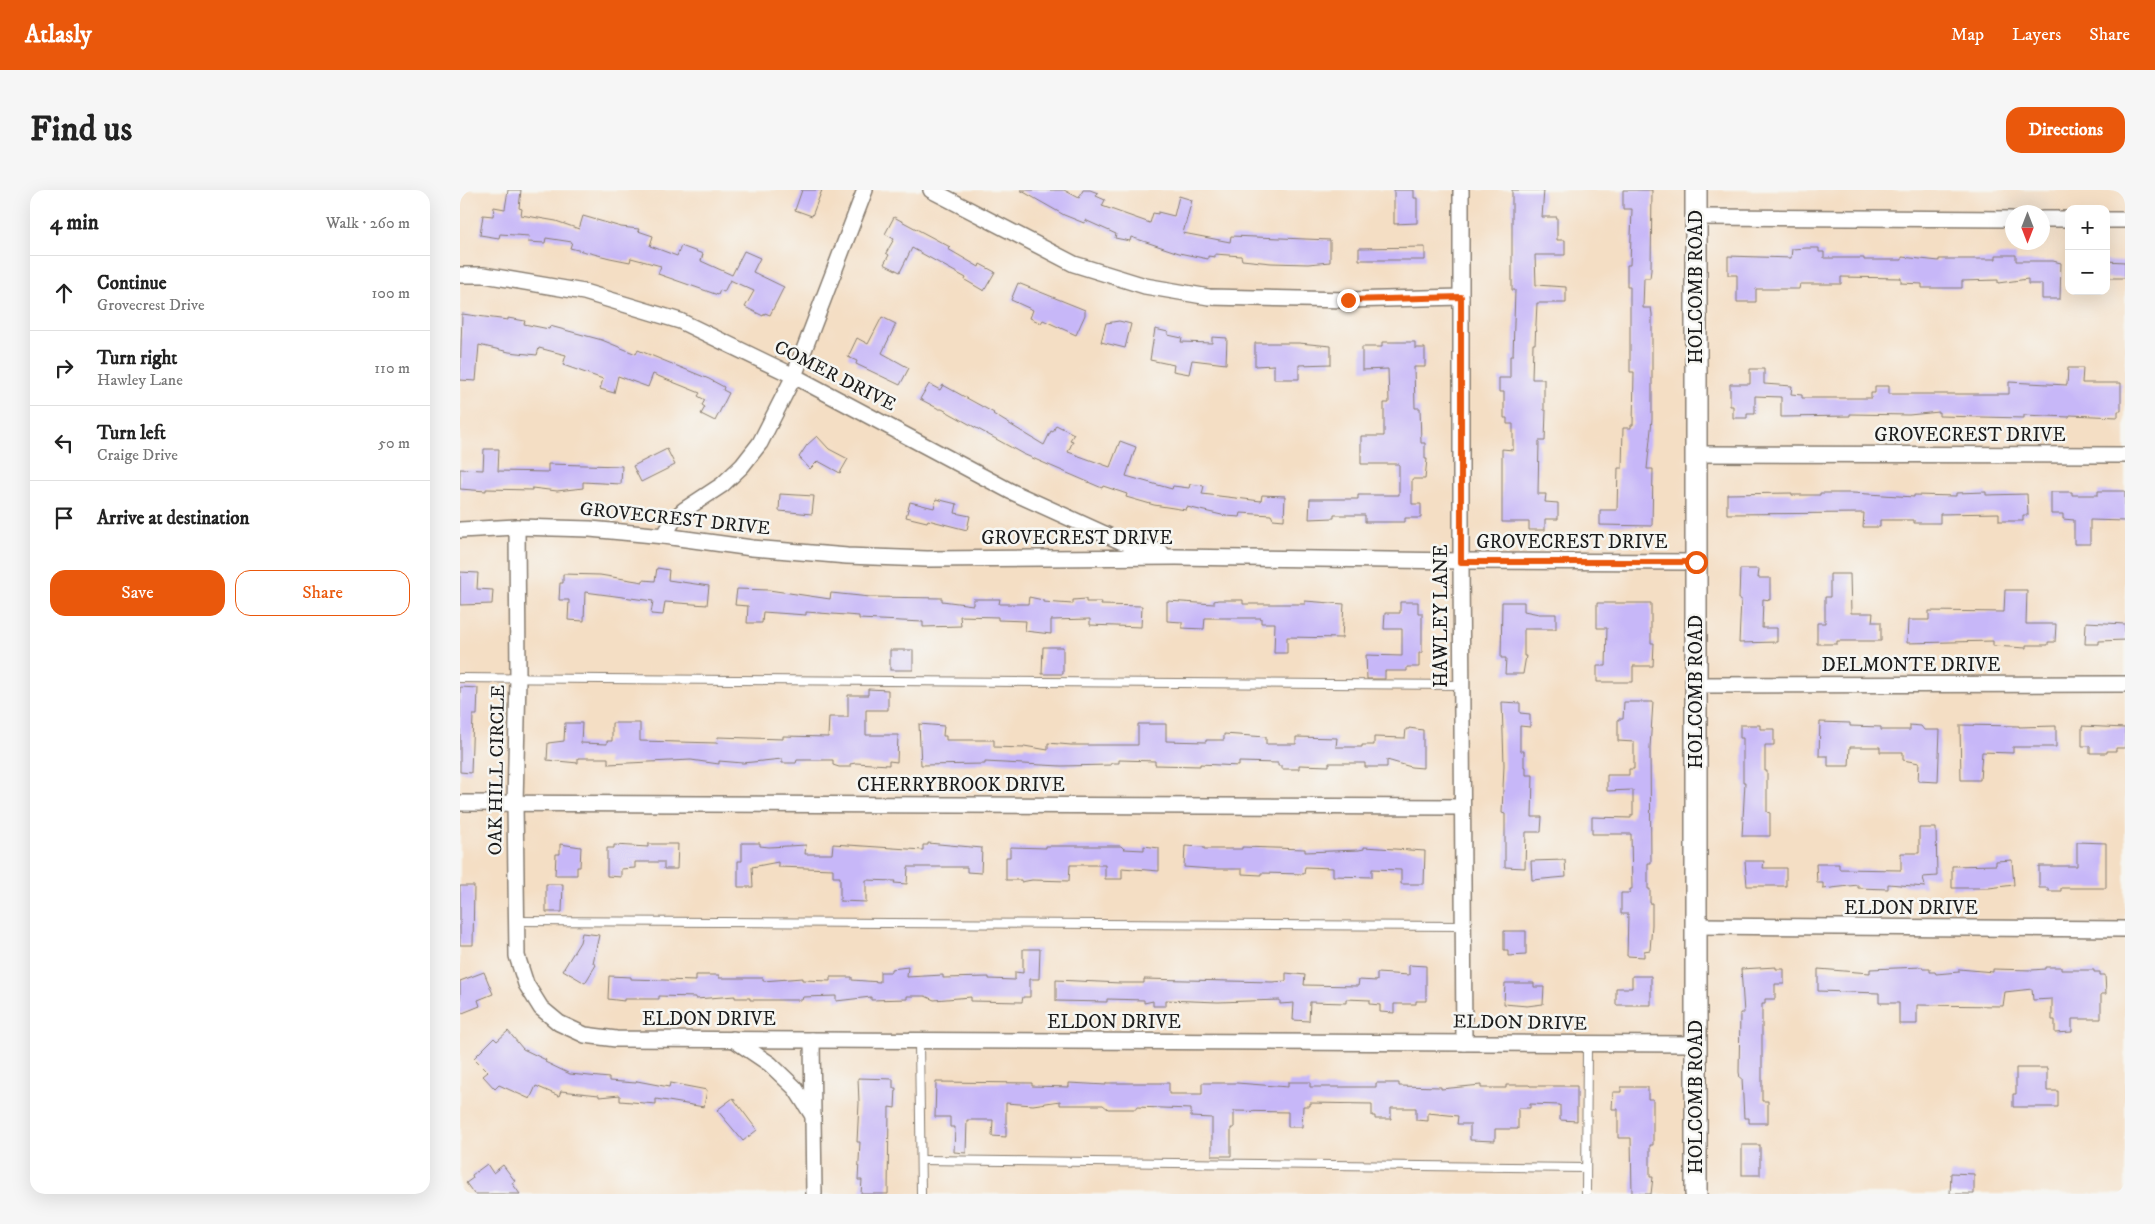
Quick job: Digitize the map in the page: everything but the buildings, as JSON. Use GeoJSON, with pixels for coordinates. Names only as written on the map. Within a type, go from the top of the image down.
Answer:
{"type":"FeatureCollection","features":[{"type":"Feature","properties":{"kind":"street"},"geometry":{"type":"LineString","coordinates":[[664,536],[674,519],[684,510],[722,485],[742,466],[760,443],[794,376],[865,190]]}},
{"type":"Feature","properties":{"kind":"street"},"geometry":{"type":"LineString","coordinates":[[931,190],[1074,264],[1145,286],[1209,297],[1348,300],[1461,297]]}},
{"type":"Feature","properties":{"kind":"street","name":"HAWLEY LANE"},"geometry":{"type":"LineString","coordinates":[[1461,190],[1461,685],[1464,1043]]}},
{"type":"Feature","properties":{"kind":"street","name":"HOLCOMB ROAD"},"geometry":{"type":"LineString","coordinates":[[1696,190],[1696,1194]]}},
{"type":"Feature","properties":{"kind":"street"},"geometry":{"type":"LineString","coordinates":[[1696,217],[2005,219]]}},
{"type":"Feature","properties":{"kind":"street"},"geometry":{"type":"LineString","coordinates":[[2050,219],[2065,219]]}},
{"type":"Feature","properties":{"kind":"street"},"geometry":{"type":"LineString","coordinates":[[2110,220],[2125,220]]}},
{"type":"Feature","properties":{"kind":"street","name":"COMER DRIVE"},"geometry":{"type":"LineString","coordinates":[[460,275],[484,275],[584,292],[680,321],[794,376],[1010,491],[1120,540],[1176,557]]}},
{"type":"Feature","properties":{"kind":"street","name":"GROVECREST DRIVE"},"geometry":{"type":"LineString","coordinates":[[1696,454],[2125,455]]}},
{"type":"Feature","properties":{"kind":"street","name":"GROVECREST DRIVE"},"geometry":{"type":"LineString","coordinates":[[460,530],[517,527],[590,529],[664,536],[752,548],[856,556],[927,558],[1176,557],[1461,562],[1696,562]]}},
{"type":"Feature","properties":{"kind":"street","name":"OAK HILL CIRCLE"},"geometry":{"type":"LineString","coordinates":[[517,527],[516,921],[518,956],[526,984],[541,1008]]}},
{"type":"Feature","properties":{"kind":"street","name":"DELMONTE DRIVE"},"geometry":{"type":"LineString","coordinates":[[1697,685],[2125,684]]}},
{"type":"Feature","properties":{"kind":"street","name":"CHERRYBROOK DRIVE"},"geometry":{"type":"LineString","coordinates":[[460,803],[1462,807]]}},
{"type":"Feature","properties":{"kind":"street","name":"ELDON DRIVE"},"geometry":{"type":"LineString","coordinates":[[1696,926],[2125,929]]}},
{"type":"Feature","properties":{"kind":"street","name":"ELDON DRIVE"},"geometry":{"type":"LineString","coordinates":[[541,1008],[559,1023],[586,1036],[616,1039],[1696,1044]]}},
{"type":"Feature","properties":{"kind":"street"},"geometry":{"type":"LineString","coordinates":[[733,1039],[770,1064],[795,1088],[813,1116]]}},
{"type":"Feature","properties":{"kind":"street"},"geometry":{"type":"LineString","coordinates":[[812,1040],[814,1194]]}},
{"type":"Feature","properties":{"kind":"lane"},"geometry":{"type":"LineString","coordinates":[[460,678],[1461,685]]}},
{"type":"Feature","properties":{"kind":"lane"},"geometry":{"type":"LineString","coordinates":[[516,921],[1463,926]]}},
{"type":"Feature","properties":{"kind":"lane"},"geometry":{"type":"LineString","coordinates":[[919,1041],[921,1194]]}},
{"type":"Feature","properties":{"kind":"lane"},"geometry":{"type":"LineString","coordinates":[[1586,1194],[1587,1044]]}},
{"type":"Feature","properties":{"kind":"lane"},"geometry":{"type":"LineString","coordinates":[[921,1160],[1586,1168]]}},
{"type":"Feature","properties":{"kind":"route"},"geometry":{"type":"LineString","coordinates":[[1348,300],[1461,297],[1461,562],[1696,562]]}}]}
